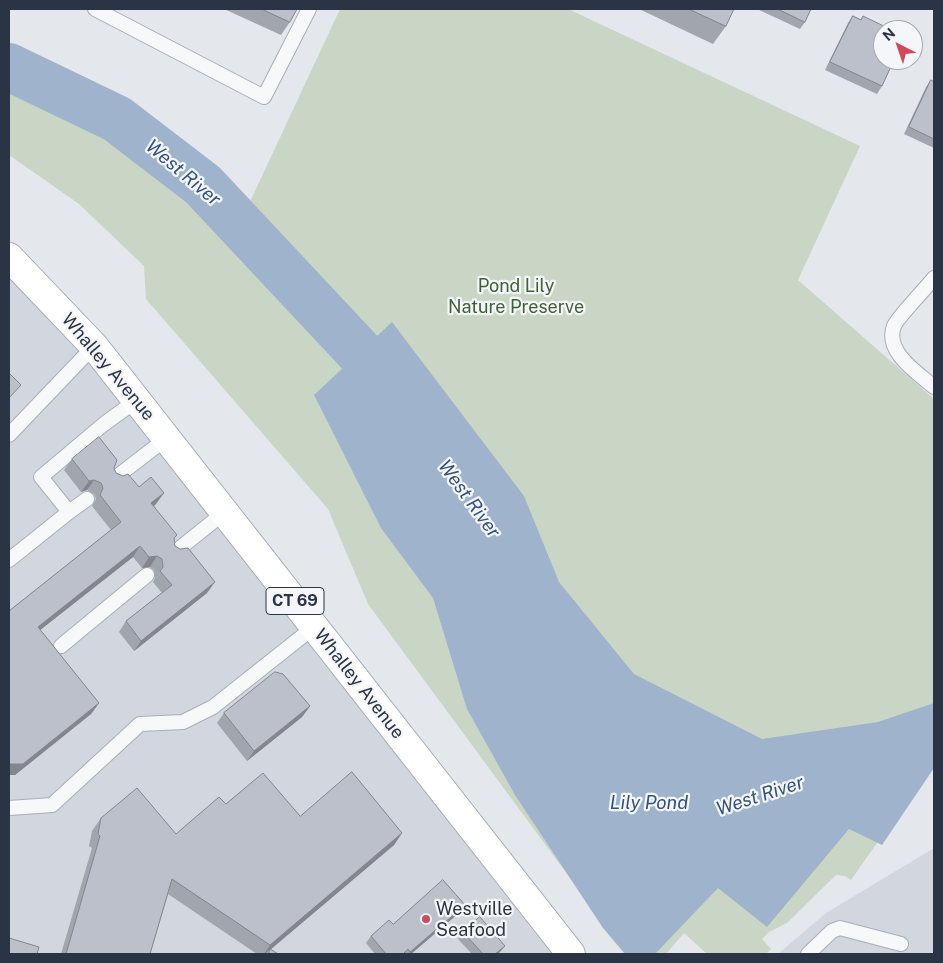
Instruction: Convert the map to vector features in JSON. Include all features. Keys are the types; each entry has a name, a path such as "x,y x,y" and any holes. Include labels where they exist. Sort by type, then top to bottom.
{"main road":[{"name":"Whalley Avenue","path":"13,269 94,346 571,954"}],"lane":[{"path":"95,9 264,97 309,9"},
{"path":"934,278 894,326 894,346 906,363 934,387"},
{"path":"9,435 94,346"},
{"path":"69,512 41,477 104,424 137,400"},
{"path":"115,478 167,438"},
{"path":"9,560 87,500"},
{"path":"174,552 225,512"},
{"path":"61,646 147,575"},
{"path":"9,808 52,805 140,724 183,722 213,708 314,626"},
{"path":"808,954 832,931 840,928 902,944"}],"shaded area":[{"path":"9,278 96,365 536,934 558,954 9,954"},
{"path":"934,848 934,954 778,954 826,913"}],"green space":[{"name":"Pond Lily Nature Preserve","path":"340,9 568,9 860,146 798,280 934,399 934,762 851,880 845,876 836,875 787,923 769,932 762,939 771,949 766,954 707,954 684,933 666,954 626,954 368,604 328,509 146,299 144,266 79,204 9,155 9,71 123,123 168,148 192,174 218,209 241,221"}],"water":[{"name":"Lily Pond","path":"392,322 524,496 559,582 634,674 762,739 878,722 934,703 934,768 882,845 849,829 767,927 718,888 655,954 625,954 603,928 515,795 467,709 433,598 381,528 314,395"}],"building":[{"path":"262,9 297,9 290,22"},
{"path":"689,9 734,9 726,26"},
{"path":"778,9 811,9 805,22"},
{"path":"853,16 861,20 863,16 873,21 873,70 889,70 882,86 830,62"},
{"path":"931,80 934,82 934,139 909,127"},
{"path":"9,373 21,385 9,398"},
{"path":"99,437 117,460 114,468 116,473 123,476 128,474 139,487 151,477 164,493 151,503 177,535 174,538 175,546 180,549 188,548 215,582 141,641 126,621 172,585 160,571 163,567 162,559 157,556 149,557 140,546 38,627 99,703 23,764 9,764 9,611 121,522 100,495 103,488 101,483 94,480 89,481 72,459"},
{"path":"275,672 283,674 310,706 254,751 224,713"},
{"path":"352,772 402,833 270,945 172,879 150,954 66,954 100,836 98,834 101,818 137,788 176,834 219,797 226,804 263,773 300,816"},
{"name":"Westville Seafood","path":"443,880 465,905 410,952 408,949 403,954 386,954 371,936 389,920 393,924"},
{"path":"480,917 505,946 495,954 483,954 463,932"},
{"path":"9,938 39,947 37,954 9,954"},
{"path":"270,949 278,954 269,954"}],"waterway":[{"name":"West River","path":"9,67 117,119 203,185 366,359 398,403"}],"place":[{"name":"Westville Seafood","path":"426,919"}]}
